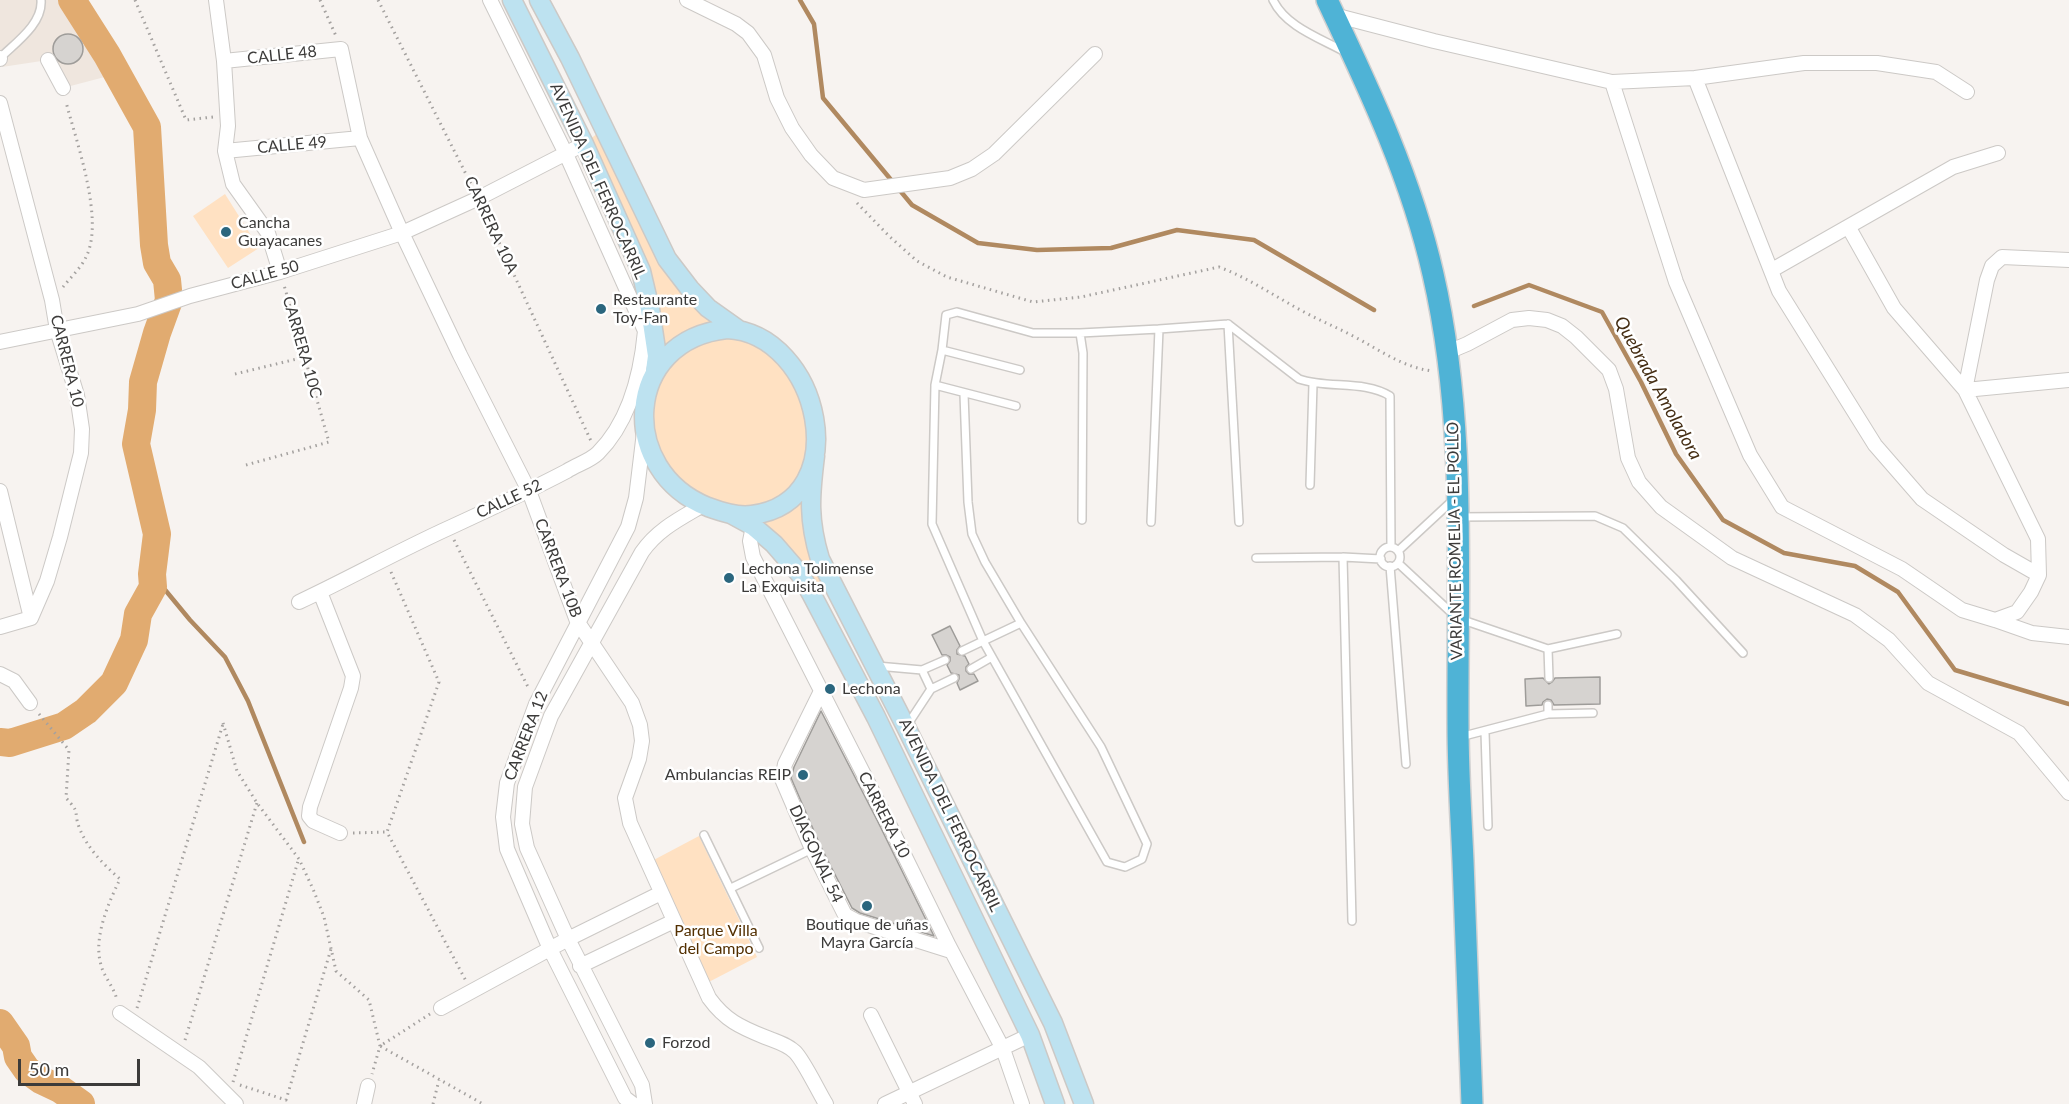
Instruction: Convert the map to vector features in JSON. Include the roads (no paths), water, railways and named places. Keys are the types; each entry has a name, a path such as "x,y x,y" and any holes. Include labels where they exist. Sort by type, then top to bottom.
{"highway":[{"name":"VARIANTE ROMELIA - EL POLLO","path":"1330,7 1398,157 1434,277 1448,352 1458,507 1458,738 1472,1104"}],"main road":[{"name":"AVENIDA DEL FERROCARRIL","path":"512,0 584,144 641,271 650,309 657,356 655,371"},
{"name":"AVENIDA DEL FERROCARRIL","path":"538,0 570,58 667,259 708,308 739,330"},
{"path":"739,330 758,338 774,349 801,379 814,416 816,436 815,456 805,482 786,501 764,512 742,516 703,505 682,492 665,474 652,453 644,430 646,400 655,371 671,352 691,338 714,331 739,330"},
{"name":"AVENIDA DEL FERROCARRIL","path":"815,456 810,499 814,539 820,559 831,585 906,727 1053,1023 1084,1104"},
{"name":"AVENIDA DEL FERROCARRIL","path":"731,514 753,526 788,559 812,595 876,717 1030,1035 1055,1104"}],"street":[{"path":"216,0 228,116 225,151 233,184 268,233 280,272"},
{"path":"490,0 566,154"},
{"path":"687,0 736,24 748,33 764,55 777,98 792,128 810,155 833,178 864,190 950,178 972,169 994,154 1095,54"},
{"path":"1330,7 1445,44 1612,82 1695,78 1804,63 1877,63 1936,72 1967,92"},
{"name":"CALLE 48","path":"224,61 341,49"},
{"name":"CARRERA 10B","path":"341,49 360,138 402,233 529,491 578,621 632,703 640,725 642,741 639,759 625,798 626,810 709,998 721,1015 752,1032 782,1043 795,1052 826,1104"},
{"path":"48,60 63,88"},
{"path":"1695,78 1779,291 1875,445 1922,499 2004,555 2039,575"},
{"path":"1612,82 1676,282 1750,455 1782,507 1902,569 1962,610 2032,633 2069,637"},
{"name":"CARRERA 10","path":"0,103 52,300 57,330 77,395 82,429 81,453 60,537 47,580 31,618"},
{"name":"CALLE 49","path":"225,151 360,138"},
{"name":"CALLE 50","path":"0,342 138,314 190,296 280,272 402,233 479,198 584,144"},
{"path":"1772,270 1953,167 1998,153"},
{"name":"CALLE 52","path":"299,602 448,528 529,491 597,454 614,433 633,392 642,358 645,331 566,154"},
{"path":"1849,228 1894,308 1965,390 2038,539 2039,575 2031,592 2017,612 1995,620"},
{"path":"1965,390 1987,280 1992,266 2002,257 2069,260"},
{"path":"1448,352 1512,320 1529,318 1547,320 1562,326 1609,370 1616,389 1628,458 1639,482 1661,507 1732,558 1855,615 1889,640 1929,683 2019,733 2069,793"},
{"path":"1965,390 2069,380"},
{"name":"CARRERA 12","path":"633,1104 625,1098 550,949 507,849 503,817 507,783 536,704 628,526 636,498 644,430"},
{"path":"0,491 31,618 0,627"},
{"name":"CARRERA 12","path":"645,1104 642,1085 580,966 527,848 522,824 525,787 551,716 650,541 663,529 703,505"},
{"name":"CARRERA 10","path":"753,526 750,541 753,557 951,951 1003,1049 1022,1104"},
{"path":"320,592 353,676 309,816 313,821 340,833"},
{"path":"0,674 14,681 30,703"},
{"name":"DIAGONAL 54","path":"821,691 785,764 782,779 812,849 845,915 856,921 951,951"},
{"path":"507,783 525,787"},
{"path":"441,1008 568,939 661,893"},
{"path":"580,966 674,921"},
{"path":"120,1013 199,1067 233,1094"},
{"path":"871,1015 912,1099"},
{"path":"885,1104 912,1099 1030,1035"},
{"path":"364,1104 368,1086"}],"lane":[{"path":"0,58 38,20 42,6 41,0"},
{"path":"1273,0 1277,9 1288,20 1354,56"},
{"path":"964,394 968,502 972,534 985,562 1021,623 1101,747 1147,844 1142,859 1125,867 1107,862 983,641 933,524 935,385 946,315 957,312 1033,333 1080,333 1228,324 1299,379 1313,384 1380,390 1390,396 1390,547"},
{"path":"1228,324 1239,522"},
{"path":"1151,522 1159,329"},
{"path":"1080,333 1083,353 1083,520"},
{"path":"942,350 1020,370"},
{"path":"1310,485 1313,384"},
{"path":"935,385 1016,406"},
{"path":"1398,551 1458,507 1595,516 1623,528 1676,580 1743,653"},
{"path":"1390,547 1398,551 1400,559 1398,563 1390,567 1381,559 1383,550 1390,547"},
{"path":"1342,557 1352,921"},
{"path":"1256,558 1381,559"},
{"path":"1398,563 1457,618 1548,649 1617,634"},
{"path":"1390,567 1406,764"},
{"path":"962,651 1021,623"},
{"path":"1548,649 1549,678"},
{"path":"971,669 992,657"},
{"path":"875,666 922,670 945,660"},
{"path":"922,670 931,689"},
{"path":"906,727 931,689 954,678"},
{"path":"1548,705 1548,714"},
{"path":"1458,738 1548,714 1593,713"},
{"path":"1485,732 1488,826"},
{"path":"704,835 759,948"},
{"path":"731,888 812,849"}],"waterway":[{"path":"0,742 10,743 64,726 86,711 114,683 134,640 138,614 153,587 152,574 157,534 136,444 142,410 143,382 169,300 167,280 157,263 154,245 147,127 107,55 72,0"},
{"path":"800,0 814,24 823,98 912,205 978,243 1037,250 1111,248 1177,230 1254,240 1374,310"},
{"name":"Quebrada Amoladora","path":"1474,306 1529,285 1602,312 1641,382 1676,454 1723,520 1784,553 1855,566 1898,592 1955,670 2069,704"},
{"path":"152,574 190,620 225,657 248,701 304,842"},
{"path":"0,1023 16,1046 18,1057 27,1070 81,1104"}],"place":[{"name":"Cancha Guayacanes","path":"226,232"},
{"name":"Restaurante Toy-Fan","path":"601,309"},
{"name":"Lechona Tolimense La Exquisita","path":"729,578"},
{"name":"Lechona","path":"830,689"},
{"name":"Ambulancias REIP","path":"803,775"},
{"name":"Boutique de uñas Mayra García","path":"867,906"},
{"name":"Forzod","path":"650,1043"}],"park label":[{"name":"Parque Villa del Campo","path":"716,940"}]}
